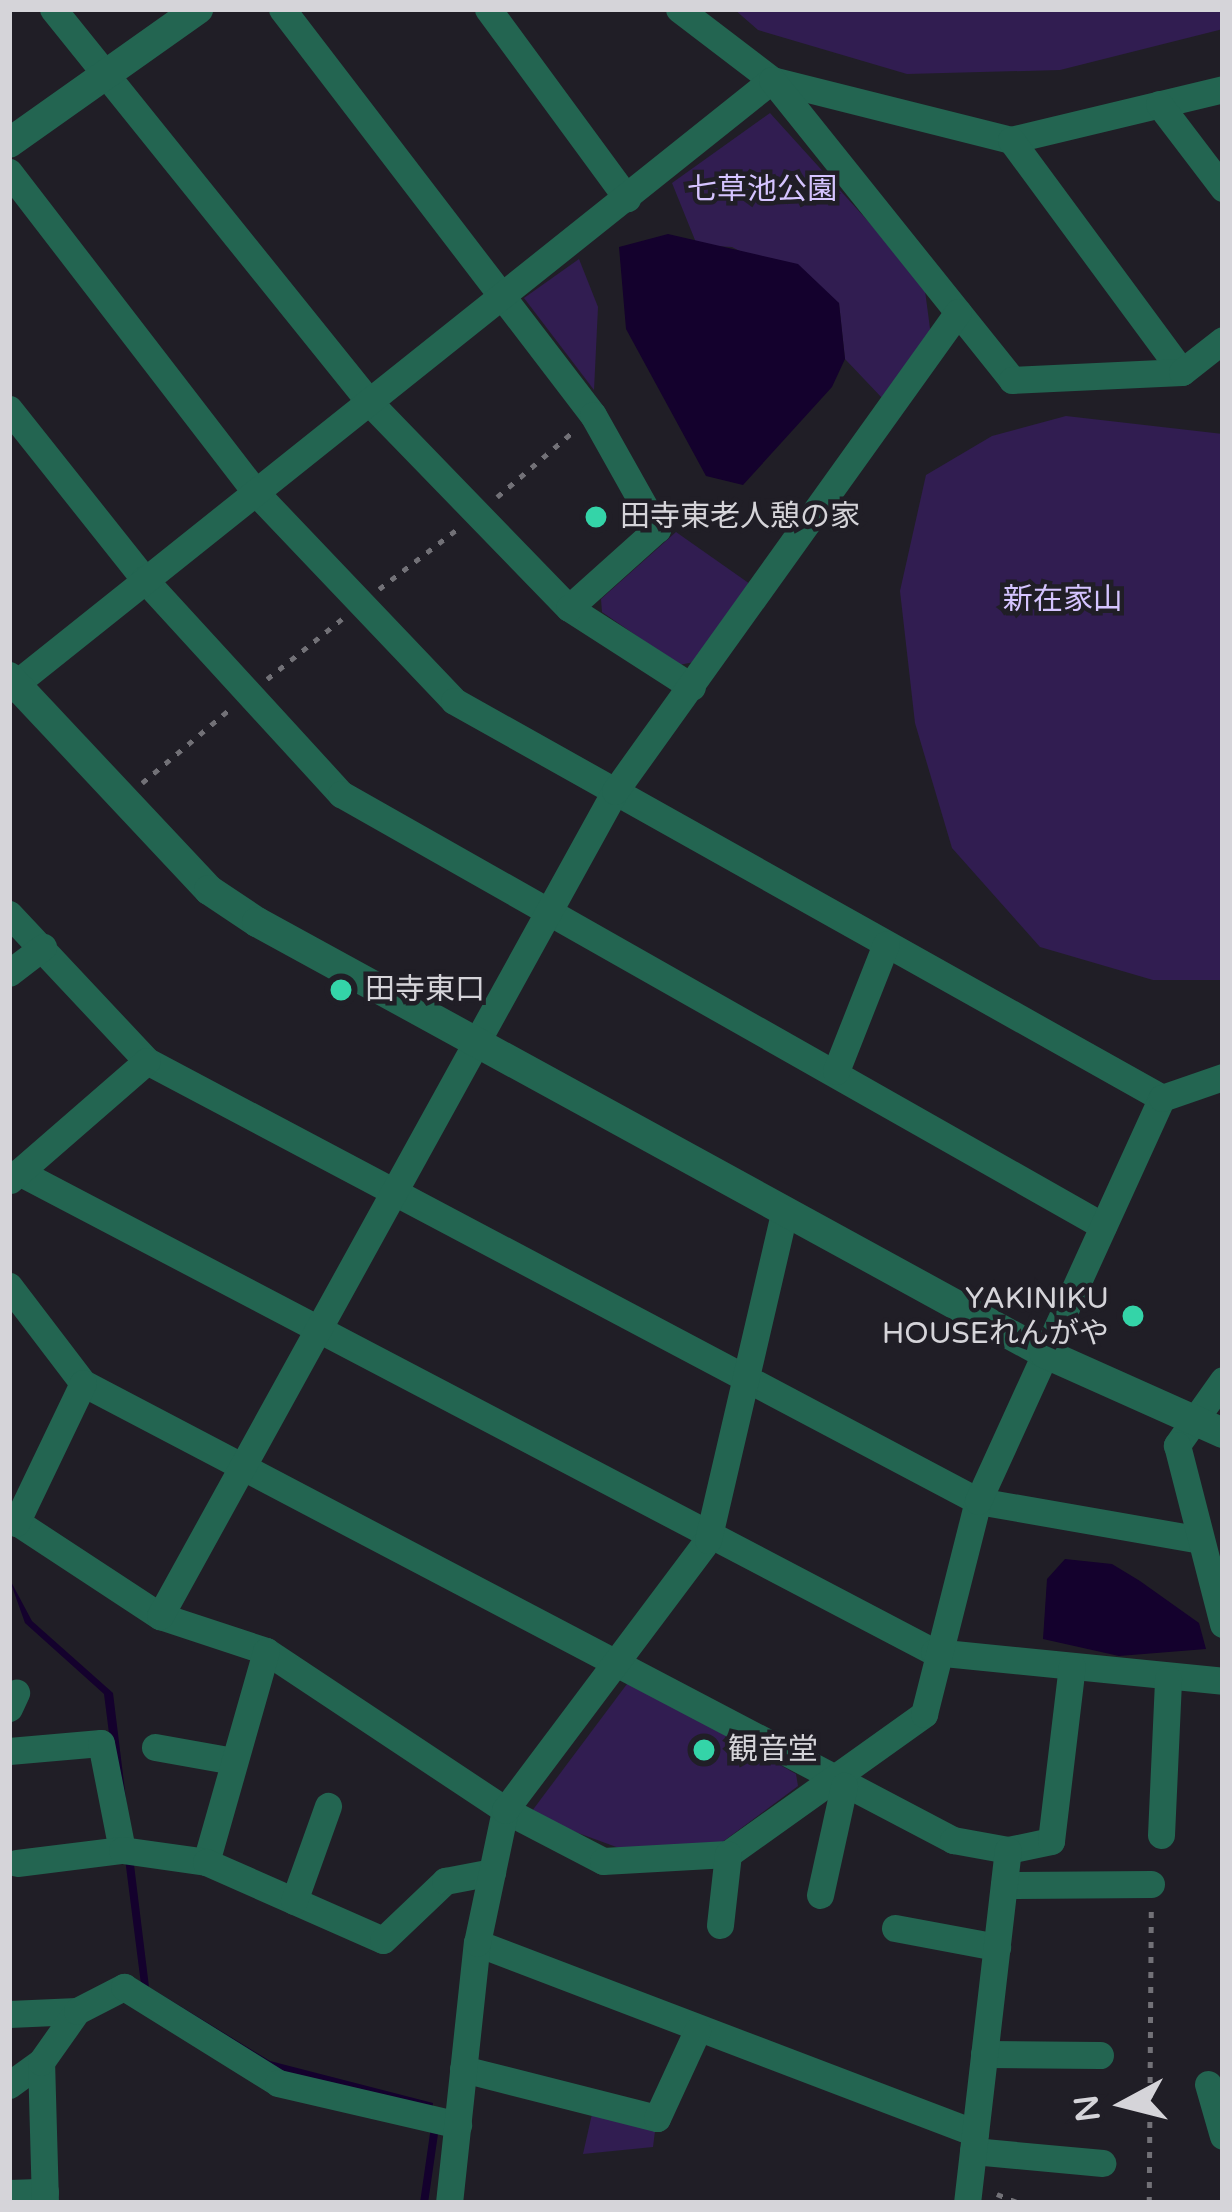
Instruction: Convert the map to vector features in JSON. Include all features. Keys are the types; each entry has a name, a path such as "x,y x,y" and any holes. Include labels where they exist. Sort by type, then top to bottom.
{"street":[{"path":"53,9 371,404 569,608 692,687"},
{"path":"9,143 105,70 198,9"},
{"path":"281,9 496,299 593,415 657,530 569,608"},
{"path":"488,9 627,198"},
{"path":"679,9 772,80 1012,380 1181,372 1223,340"},
{"path":"772,80 258,495 11,683 209,890 784,1213 1044,1353 1212,1427"},
{"path":"772,80 1011,140 1223,89"},
{"path":"1159,104 1223,188"},
{"path":"1011,140 1181,372"},
{"path":"9,172 258,495 454,701 1162,1098"},
{"path":"160,1616 615,791 958,312"},
{"path":"9,409 144,579 341,794 554,905 1103,1226"},
{"path":"9,914 147,1061 978,1501 1202,1540"},
{"path":"836,1071 886,944"},
{"path":"9,973 44,947"},
{"path":"147,1061 14,1176 316,1330 708,1540 934,1652 1223,1681"},
{"path":"82,1383 12,1520 160,1616 266,1652 505,1810 603,1861 728,1854 835,1782 924,1714 934,1652 978,1501 1162,1098 1223,1078"},
{"path":"449,2203 477,1942 505,1810 622,1666 708,1540 784,1213"},
{"path":"10,1291 82,1383 953,1840 1008,1850 1051,1841 1072,1666"},
{"path":"1223,1380 1212,1427 1177,1445 1223,1624"},
{"path":"206,1862 228,1760 266,1652"},
{"path":"1161,1835 1168,1679"},
{"path":"9,1750 101,1743 132,1852"},
{"path":"155,1747 228,1760"},
{"path":"820,1895 835,1782"},
{"path":"295,1901 328,1806"},
{"path":"968,2203 1008,1850"},
{"path":"17,1863 132,1852 206,1862 383,1940 446,1880 491,1872"},
{"path":"720,1925 728,1854"},
{"path":"1004,1885 1151,1884"},
{"path":"896,1928 997,1947"},
{"path":"477,1942 974,2142 1102,2163"},
{"path":"9,2014 77,2011 124,1987 278,2084 458,2125"},
{"path":"9,2086 41,2062 77,2011"},
{"path":"463,2069 657,2118 697,2031"},
{"path":"984,2054 1100,2055"},
{"path":"9,2193 45,2197 41,2062"},
{"path":"1208,2084 1223,2136"}],"path":[{"path":"1149,2203 1151,1884"}],"green space":[{"path":"734,9 1223,9 1223,29 1060,70 907,74 758,30"},
{"name":"七草池公園","path":"770,113 924,283 931,336 883,399 845,359 839,303 732,247 697,245 672,183"},
{"path":"579,259 598,307 594,390 524,298"},
{"name":"新在家山","path":"1066,416 1223,434 1223,980 1153,980 1040,947 952,848 915,723 900,591 926,475 992,436"},
{"path":"676,532 750,584 694,662 679,665 602,612 601,599"},
{"path":"630,1680 796,1774 798,1786 717,1846 630,1852 529,1815"},
{"path":"592,2114 655,2131 653,2147 583,2154"}],"shaded area":[{"path":"668,234 798,264 839,303 845,359 832,387 743,485 706,476 626,329 619,247"},
{"path":"1065,1559 1112,1564 1140,1581 1199,1623 1206,1649 1119,1656 1043,1639 1047,1579"},
{"path":"9,1578 32,1621 113,1693 149,1987 270,2061 433,2103 432,2112 262,2069 142,1992 104,1694 25,1623"}],"waterway":[{"path":"424,2203 434,2134"}],"place":[{"name":"田寺東老人憩の家","path":"596,517"},
{"name":"田寺東口","path":"341,990"},
{"name":"YAKINIKU HOUSEれんがや","path":"1133,1316"},
{"name":"観音堂","path":"704,1750"}]}
